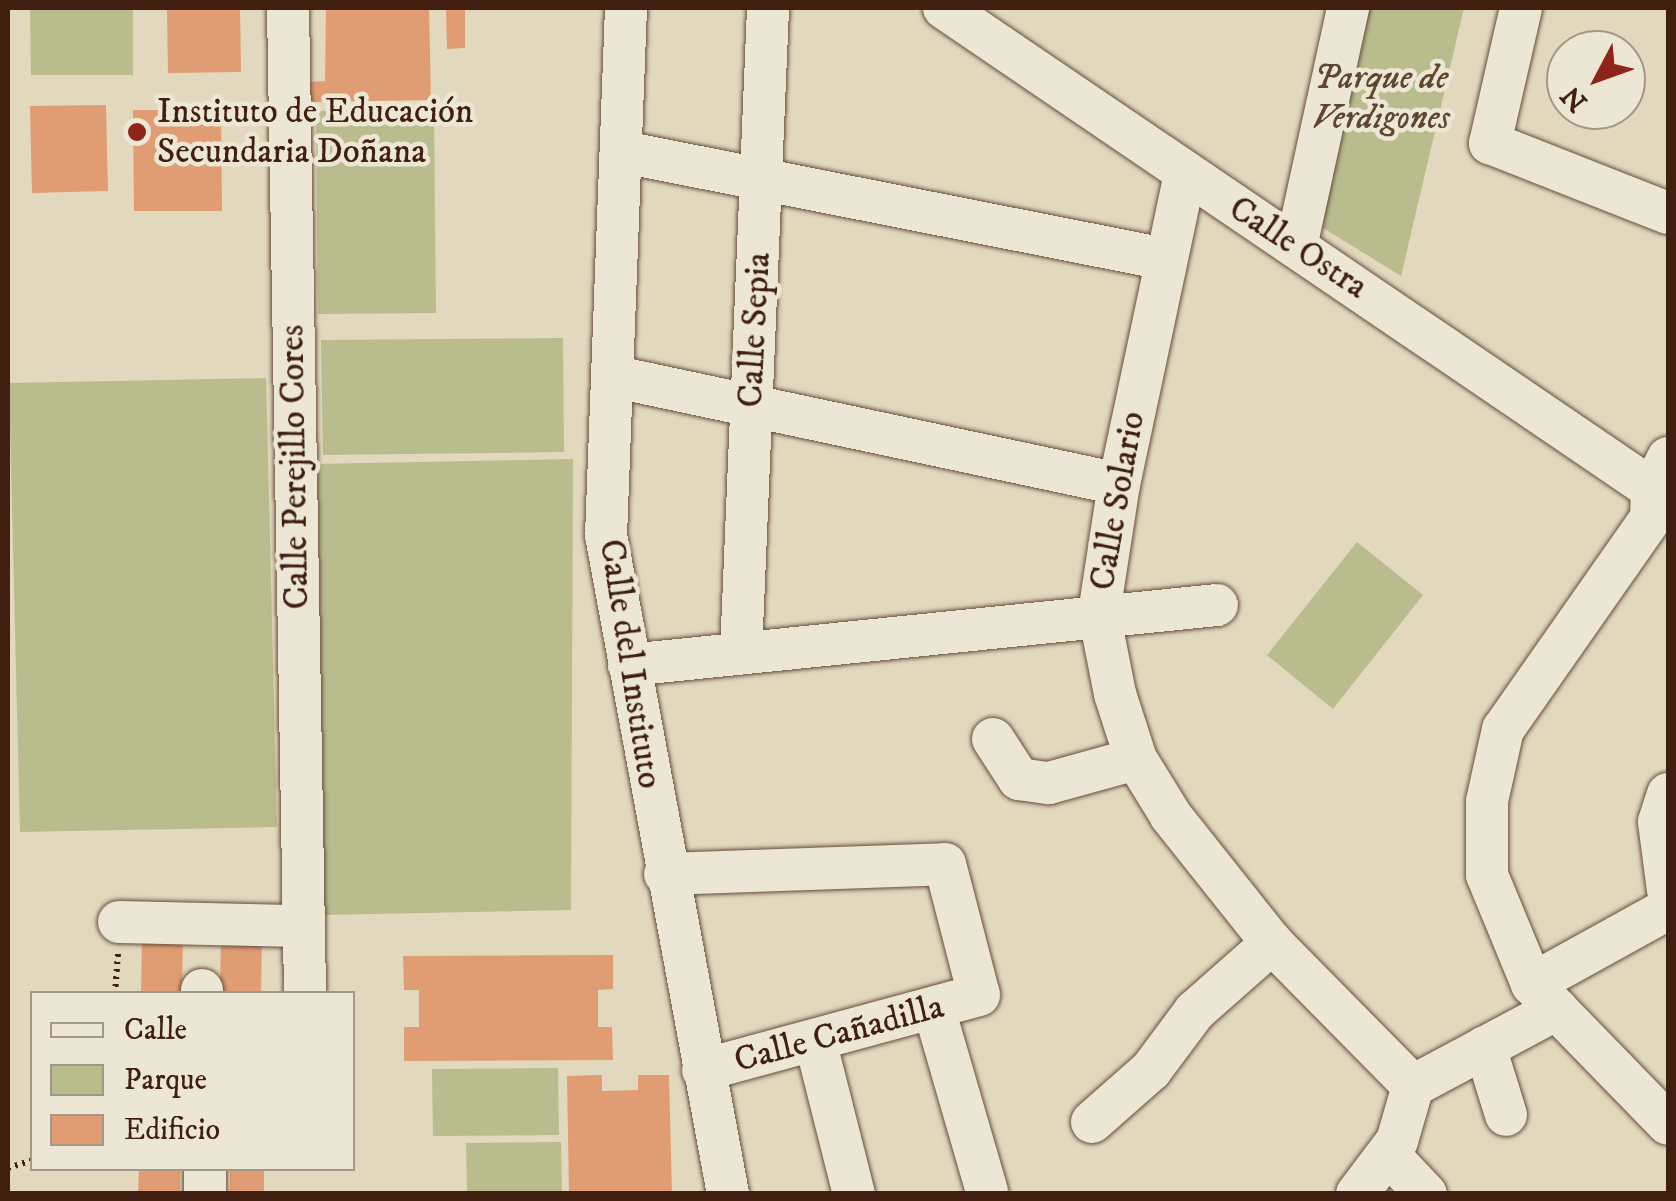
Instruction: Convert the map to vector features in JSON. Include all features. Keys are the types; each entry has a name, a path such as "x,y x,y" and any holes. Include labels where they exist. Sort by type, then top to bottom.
{"street":[{"name":"Calle Perejillo Cores","path":"288,8 305,991"},
{"name":"Calle del Instituto","path":"626,8 616,377 606,535 665,874 728,1194"},
{"name":"Calle Sepia","path":"740,653 768,8"},
{"name":"Calle Ostra","path":"944,8 1185,174 1660,473"},
{"path":"1296,246 1348,8"},
{"path":"1520,8 1490,142 1668,214"},
{"path":"623,152 1165,260"},
{"name":"Calle Solario","path":"1185,174 1119,484 1099,613 1136,759 1171,816 1272,943 1413,1086"},
{"path":"616,377 1119,484"},
{"path":"1660,473 1650,518 1641,533 1503,729 1487,801 1487,875 1545,996 1668,1124"},
{"path":"629,665 1099,613 1217,605"},
{"path":"993,738 1019,779 1049,782 1136,759"},
{"path":"1668,794 1659,822 1668,890"},
{"name":"Calle Cañadilla","path":"665,874 945,864 980,995 816,1044 703,1070"},
{"path":"1357,1194 1388,1154 1413,1086 1485,1047 1545,996 1668,909"},
{"path":"120,922 302,926"},
{"path":"1092,1122 1151,1070 1195,1011 1272,943"},
{"path":"934,1009 987,1192"},
{"path":"816,1044 854,1194"},
{"path":"1485,1047 1506,1114"},
{"path":"1388,1154 1426,1194"}],"green space":[{"path":"30,8 133,8 133,75 31,75"},
{"name":"Parque de Verdigones","path":"1340,8 1464,8 1401,276 1294,210"},
{"path":"434,110 436,313 318,314 316,111"},
{"path":"563,338 564,452 323,455 321,340"},
{"path":"266,378 277,827 20,832 9,383"},
{"path":"573,459 571,910 324,915 313,464"},
{"path":"1357,542 1423,595 1333,709 1267,655"},
{"path":"558,1068 559,1135 433,1136 432,1069"},
{"path":"561,1142 562,1193 467,1193 466,1143"}],"building":[{"path":"167,8 240,8 241,72 168,73"},
{"path":"326,8 429,8 431,100 308,102 308,82 325,81"},
{"path":"446,8 465,8 465,48 447,49"},
{"path":"106,105 108,191 32,193 30,106"},
{"path":"133,110 221,110 222,211 134,211"},
{"path":"221,931 262,931 261,991 220,991"},
{"path":"142,934 183,934 182,991 141,991"},
{"path":"613,955 613,989 598,990 598,1027 612,1027 613,1060 404,1061 404,1027 419,1027 419,990 404,990 403,956"},
{"path":"602,1075 602,1091 638,1090 638,1075 669,1075 672,1194 569,1194 567,1076"},
{"path":"139,1171 180,1171 180,1194 138,1194"},
{"path":"230,1171 264,1171 264,1194 230,1194"}],"place":[{"name":"Instituto de Educación Secundaria Doñana","path":"137,132"}]}
